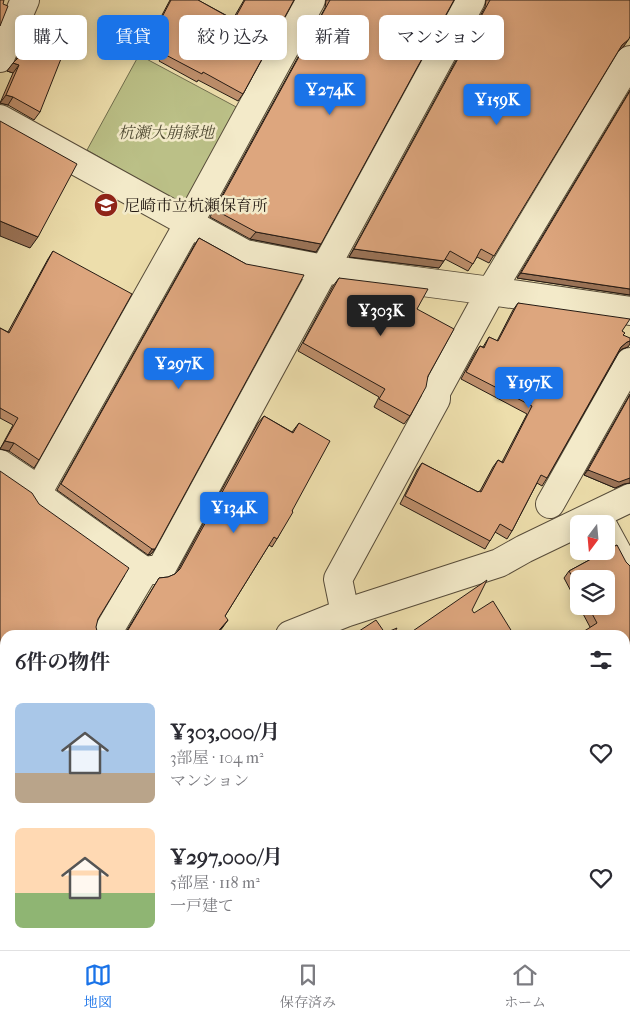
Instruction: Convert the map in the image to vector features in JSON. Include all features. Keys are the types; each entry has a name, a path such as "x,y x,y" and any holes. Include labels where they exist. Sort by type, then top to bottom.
{"street":[{"path":"0,58 25,0"},
{"path":"39,490 189,223 311,0"},
{"path":"3,474 39,490 43,499 144,571 161,569 471,0"},
{"path":"344,613 338,579 436,399 436,392 491,291 630,60"},
{"path":"0,119 245,254 324,269 630,312"},
{"path":"550,504 630,362"},
{"path":"302,630 344,613 498,563 630,498"},
{"path":"109,630 144,571"}],"lane":[{"path":"602,512 630,565"}],"green space":[{"name":"杭瀬大崩緑地","path":"136,60 148,60 240,109 191,202 181,204 87,150"}],"building":[{"path":"0,0 4,0 3,4 8,6 0,26"},
{"path":"171,0 198,0 225,15 179,15 179,60 261,60 243,94 203,72 202,74 169,57 169,15 163,15"},
{"path":"245,0 294,0 286,15 237,15"},
{"path":"330,0 454,0 446,15 379,15 379,60 421,60 321,244 256,232 215,210 297,60 369,60 369,15 322,15"},
{"path":"490,0 630,0 630,36 622,45 494,256 481,249 473,264 450,251 444,261 354,249 457,60 504,60 504,15 482,15"},
{"path":"16,60 61,60 40,112 6,95 19,65 13,63"},
{"path":"630,91 630,289 521,273"},
{"path":"0,121 77,164 38,237 0,221"},
{"path":"199,238 246,264 304,275 155,549 152,549 61,484"},
{"path":"53,251 132,294 39,460 14,443 5,441 18,418 0,408 0,328 9,333"},
{"path":"339,278 428,289 417,309 454,329 428,376 426,387 410,416 379,399 385,389 303,343"},
{"path":"518,303 630,319 622,331 625,333 623,335 630,338 630,341 621,347 547,478 541,475 512,531 500,524 490,541 405,496 422,463 481,492 498,460 503,463 532,406 466,372 480,346 484,348 489,337 498,341"},
{"path":"630,395 630,478 619,482 588,470"},
{"path":"264,416 293,433 299,423 330,441 293,512 277,539 274,537 225,616 228,620 219,630 128,630 159,578 175,574 180,569"},
{"path":"0,471 32,493 39,504 129,568 98,619 97,630 0,630"},
{"path":"617,545 630,566 630,630 586,630 597,623 593,615 615,615 615,570 571,570 589,560 615,560 615,546"},
{"path":"487,580 472,610 474,613 493,601 511,630 414,630"},
{"path":"376,620 383,630 361,630"}],"place":[{"name":"尼崎市立杭瀬保育所","path":"106,205"}]}
